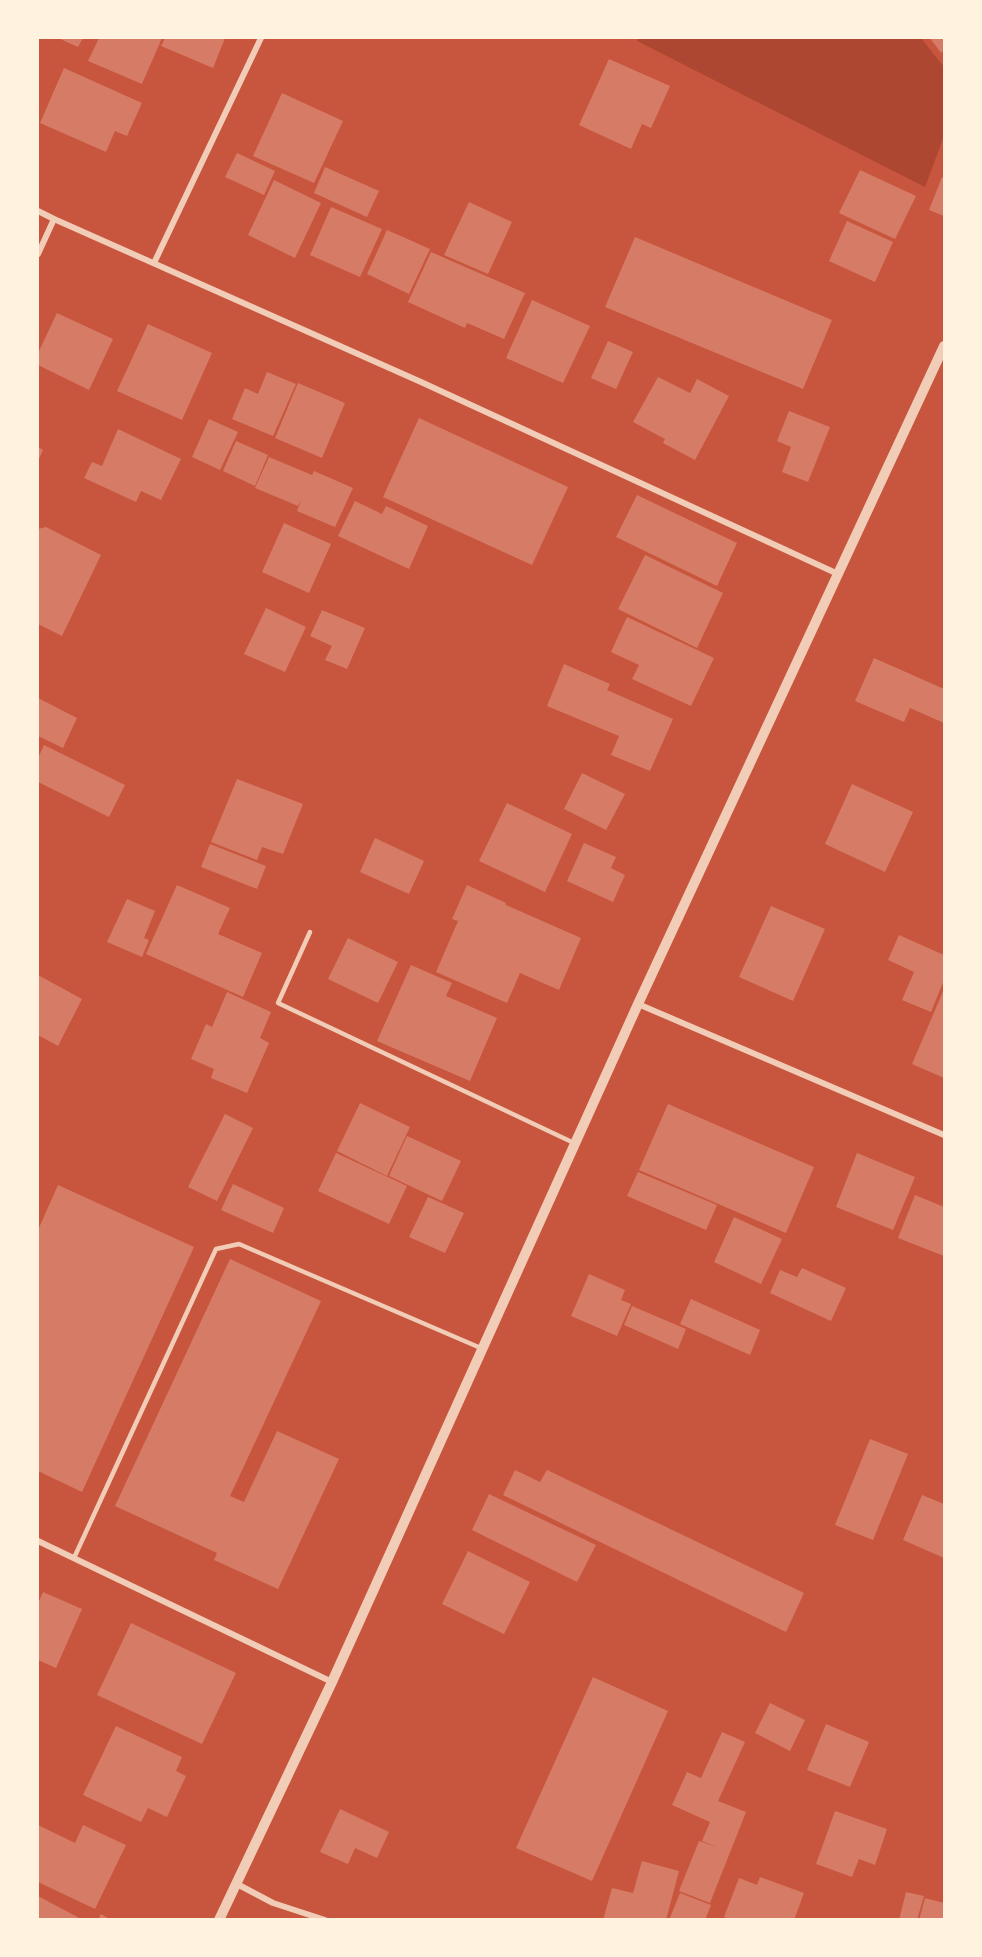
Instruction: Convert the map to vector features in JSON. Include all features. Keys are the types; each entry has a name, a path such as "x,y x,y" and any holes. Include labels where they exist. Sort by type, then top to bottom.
{"street":[{"path":"154,263 261,38"},
{"path":"38,211 431,387 838,574"},
{"path":"38,254 54,219"},
{"path":"219,1920 332,1682 638,1004 945,346"},
{"path":"638,1004 945,1135"},
{"path":"38,1541 332,1682"},
{"path":"237,1884 273,1903 325,1920"}],"lane":[{"path":"310,932 278,1004 575,1143"},
{"path":"74,1558 216,1248 239,1244 483,1349"}],"shaded area":[{"path":"639,38 921,38 944,67 944,136 925,187 637,41"}],"building":[{"path":"58,38 83,38 78,47"},
{"path":"99,38 162,38 142,84 88,61"},
{"path":"165,38 225,38 213,68 161,46"},
{"path":"930,38 944,38 944,50 941,53"},
{"path":"609,59 670,86 651,128 642,124 631,149 579,125"},
{"path":"64,68 142,103 127,136 115,131 106,152 40,123"},
{"path":"282,93 343,121 314,183 253,156"},
{"path":"237,153 275,171 264,195 225,177"},
{"path":"325,167 379,191 367,217 314,193"},
{"path":"860,170 916,196 895,239 839,213"},
{"path":"942,177 944,179 944,216 929,210"},
{"path":"274,180 321,203 295,258 248,235"},
{"path":"469,202 512,222 488,274 444,255"},
{"path":"331,207 382,229 360,277 310,255"},
{"path":"847,221 893,242 875,282 829,261"},
{"path":"387,230 430,249 409,294 367,274"},
{"path":"635,237 832,320 803,389 605,307"},
{"path":"431,252 525,293 504,339 467,323 465,328 408,302"},
{"path":"532,300 590,326 563,383 506,358"},
{"path":"57,313 113,339 89,390 38,365 38,353"},
{"path":"148,324 212,353 182,420 117,391"},
{"path":"608,341 633,352 616,389 591,378"},
{"path":"267,372 296,384 273,436 232,419 245,388 258,394"},
{"path":"658,377 690,393 697,379 729,396 695,460 663,443 665,439 633,422"},
{"path":"298,383 345,403 322,458 275,438"},
{"path":"789,411 830,427 808,482 782,472 791,447 777,441"},
{"path":"419,418 568,487 532,565 383,497"},
{"path":"209,419 238,432 220,470 192,457"},
{"path":"118,429 181,459 161,500 141,491 136,502 84,478 92,462 102,466"},
{"path":"236,441 268,455 255,486 223,471"},
{"path":"38,447 43,450 38,461"},
{"path":"269,457 312,475 314,471 353,488 335,527 297,511 302,499 298,506 255,488"},
{"path":"637,495 737,543 717,586 616,537"},
{"path":"355,501 382,514 386,506 428,526 409,569 338,536"},
{"path":"284,523 331,544 309,593 262,572"},
{"path":"46,527 101,555 62,636 38,624 38,529"},
{"path":"645,555 723,593 697,648 618,609"},
{"path":"266,608 306,627 285,672 244,654"},
{"path":"322,610 365,628 347,669 325,660 332,646 310,636"},
{"path":"627,617 714,658 691,706 632,679 639,665 611,652"},
{"path":"874,658 944,689 944,723 910,708 904,722 855,701"},
{"path":"564,664 610,684 607,690 673,719 650,771 611,755 619,736 547,706"},
{"path":"38,698 77,718 63,748 38,736"},
{"path":"44,745 125,785 109,817 38,782 38,758"},
{"path":"582,773 625,794 606,830 564,809"},
{"path":"237,779 303,804 283,854 262,847 257,860 211,842"},
{"path":"852,784 913,812 885,872 825,844"},
{"path":"507,803 572,834 545,892 479,861"},
{"path":"375,838 424,861 409,894 360,872"},
{"path":"584,843 616,857 611,868 625,875 613,902 567,881"},
{"path":"210,844 266,866 257,889 201,867"},
{"path":"177,885 230,908 218,934 262,953 243,997 146,954"},
{"path":"467,885 581,938 559,990 520,973 507,1003 436,972 458,921 452,919"},
{"path":"127,899 155,911 144,938 149,940 142,957 107,942"},
{"path":"771,906 825,929 793,1001 739,977"},
{"path":"899,935 944,955 944,980 931,1012 902,1000 914,972 888,960"},
{"path":"348,938 398,962 378,1003 328,979"},
{"path":"411,965 452,983 446,996 497,1018 470,1081 377,1041"},
{"path":"38,975 82,999 58,1046 38,1035"},
{"path":"944,989 944,1078 912,1064"},
{"path":"227,992 271,1012 260,1038 269,1043 247,1093 211,1078 214,1069 191,1059 206,1024 212,1027"},
{"path":"360,1103 410,1127 387,1176 337,1151"},
{"path":"668,1104 814,1167 786,1233 639,1170"},
{"path":"225,1114 253,1128 217,1201 188,1187"},
{"path":"407,1136 461,1161 442,1201 389,1176"},
{"path":"336,1153 407,1186 389,1224 318,1191"},
{"path":"857,1153 915,1177 893,1230 836,1207"},
{"path":"638,1172 717,1205 706,1230 627,1196"},
{"path":"233,1184 284,1208 273,1233 221,1210"},
{"path":"58,1185 194,1247 82,1492 38,1471 38,1230"},
{"path":"915,1195 944,1207 944,1256 898,1238"},
{"path":"428,1197 464,1213 445,1253 409,1237"},
{"path":"734,1217 782,1239 761,1284 714,1262"},
{"path":"230,1259 321,1301 230,1496 244,1502 277,1431 339,1459 278,1589 214,1560 217,1553 115,1506"},
{"path":"802,1268 846,1288 831,1321 770,1293 780,1270 797,1277"},
{"path":"589,1274 625,1290 621,1300 631,1304 617,1336 571,1316"},
{"path":"691,1299 760,1330 750,1355 680,1324"},
{"path":"632,1306 686,1329 678,1349 624,1325"},
{"path":"870,1439 908,1454 873,1540 835,1525"},
{"path":"515,1470 540,1482 547,1470 804,1593 786,1632 503,1495"},
{"path":"489,1494 596,1545 577,1582 472,1530"},
{"path":"922,1495 944,1504 944,1558 903,1540"},
{"path":"468,1551 530,1582 504,1634 442,1604"},
{"path":"43,1592 82,1609 56,1668 38,1660 38,1603"},
{"path":"131,1623 236,1673 202,1744 97,1695"},
{"path":"593,1677 668,1711 592,1881 516,1848"},
{"path":"770,1703 805,1720 790,1751 755,1733"},
{"path":"826,1724 869,1742 850,1787 807,1770"},
{"path":"116,1726 182,1757 176,1771 186,1776 167,1817 148,1808 141,1822 83,1795"},
{"path":"722,1732 745,1742 718,1801 746,1812 710,1903 679,1891 699,1841 717,1847 702,1841 710,1822 672,1805 687,1772 701,1778"},
{"path":"340,1809 389,1832 377,1858 355,1848 348,1864 320,1852"},
{"path":"835,1811 887,1829 875,1865 859,1859 852,1877 816,1864"},
{"path":"38,1825 75,1843 83,1825 126,1845 95,1909 38,1882"},
{"path":"642,1861 679,1871 666,1920 603,1920 612,1888 633,1893"},
{"path":"760,1877 804,1893 794,1920 732,1920 724,1917 739,1878 757,1885"},
{"path":"906,1892 924,1896 917,1920 899,1920"},
{"path":"680,1893 711,1905 705,1920 669,1920"},
{"path":"38,1896 83,1920 38,1920"},
{"path":"925,1898 944,1903 944,1920 919,1920"},
{"path":"101,1914 111,1920 98,1920"}]}
